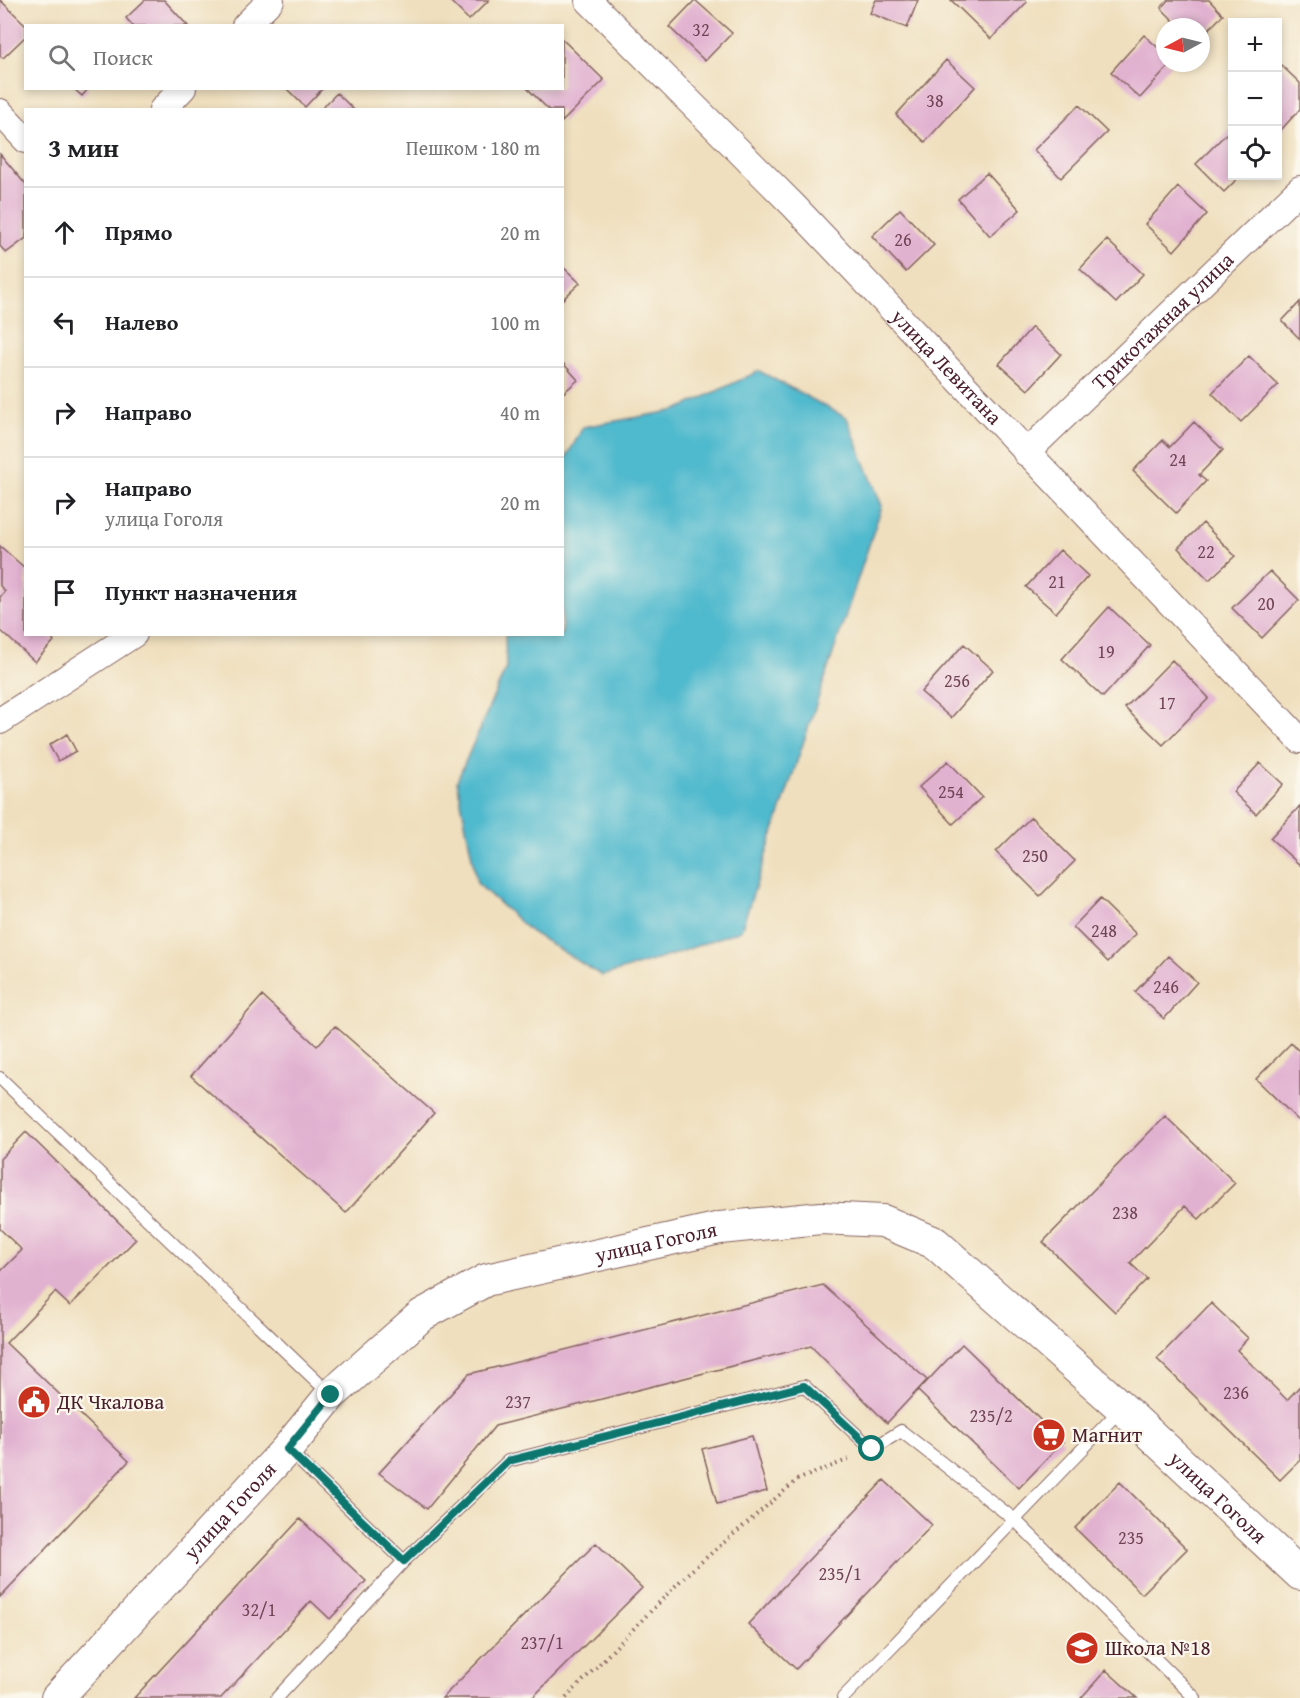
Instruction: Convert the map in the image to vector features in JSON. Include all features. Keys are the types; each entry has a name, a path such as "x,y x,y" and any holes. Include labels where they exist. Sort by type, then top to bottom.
{"street":[{"path":"247,24 271,0"},
{"name":"улица Левитана","path":"588,0 794,206 1300,740"},
{"path":"164,108 181,90"},
{"path":"0,112 24,138"},
{"name":"Трикотажная улица","path":"1026,453 1300,189"},
{"path":"0,721 131,636"},
{"name":"улица Гоголя","path":"57,1698 287,1449 331,1395 422,1315 486,1280 720,1228 821,1218 883,1221 935,1243 1122,1408 1300,1574"}],"lane":[{"path":"0,1078 331,1395"},
{"path":"277,1698 404,1561 508,1461 804,1386 872,1449 901,1431 1015,1520 1195,1698"},
{"path":"843,1698 1122,1408"},
{"path":"287,1449 404,1561"}],"path":[{"path":"566,1698 686,1575 797,1480 872,1449"}],"water":[{"path":"759,371 847,418 882,506 741,930 672,955 602,976 531,932 477,883 457,781 506,668 505,636 564,636 564,462 583,427 677,410"}],"building":[{"path":"0,0 25,24 24,38 3,58 0,56"},
{"path":"145,0 164,0 186,24 131,24 126,18"},
{"path":"449,0 489,0 469,20"},
{"path":"695,0 732,33 705,61 669,27"},
{"path":"876,0 918,0 907,28 870,13"},
{"path":"951,0 1025,0 1027,2 991,39"},
{"path":"1168,0 1209,0 1223,15 1210,28 1210,18 1171,18 1161,8"},
{"path":"1144,35 1156,46 1156,72 1164,72 1140,98 1111,72"},
{"path":"564,41 604,80 564,120 564,108 547,108 529,90 564,90"},
{"path":"946,60 975,87 925,142 896,115"},
{"path":"1282,66 1300,83 1300,109 1282,129"},
{"path":"75,90 87,90 82,96"},
{"path":"288,90 321,90 305,107"},
{"path":"337,93 352,108 322,108"},
{"path":"1079,105 1107,132 1061,178 1034,150"},
{"path":"1228,132 1228,180 1236,180 1224,192 1196,164"},
{"path":"0,154 24,183 24,240 6,253 0,246"},
{"path":"987,173 1020,210 990,236 958,199"},
{"path":"1178,187 1207,214 1174,251 1145,224"},
{"path":"900,209 934,245 906,272 872,236"},
{"path":"1107,240 1143,274 1116,303 1080,269"},
{"path":"564,268 580,283 564,298"},
{"path":"1300,302 1300,339 1282,321"},
{"path":"1032,327 1061,354 1028,390 999,364"},
{"path":"1249,356 1278,385 1241,422 1212,393"},
{"path":"564,364 578,380 564,392"},
{"path":"1194,422 1223,450 1199,475 1206,481 1176,513 1133,471 1163,440 1170,447"},
{"path":"1203,523 1235,556 1209,580 1178,548"},
{"path":"0,546 24,567 24,636 50,636 54,641 35,662 0,630 0,597 5,591 0,586"},
{"path":"1060,550 1088,576 1056,613 1026,587"},
{"path":"1270,571 1299,600 1262,638 1232,608"},
{"path":"1109,607 1150,645 1103,697 1062,659"},
{"path":"964,644 993,670 951,718 921,692"},
{"path":"1172,660 1209,698 1163,745 1125,708"},
{"path":"67,734 76,751 58,761 49,745"},
{"path":"948,761 982,797 953,824 919,787"},
{"path":"1260,763 1283,784 1256,814 1233,792"},
{"path":"1300,806 1300,865 1270,838"},
{"path":"1031,817 1075,861 1040,896 996,852"},
{"path":"1100,899 1136,934 1108,962 1073,927"},
{"path":"1168,956 1197,982 1164,1019 1135,992"},
{"path":"262,996 317,1046 335,1026 434,1113 346,1213 191,1076"},
{"path":"1291,1043 1300,1052 1300,1122 1256,1079"},
{"path":"1165,1116 1235,1183 1199,1219 1185,1206 1130,1263 1147,1279 1115,1312 1043,1242"},
{"name":"ДК Чкалова","path":"26,1132 136,1239 70,1306 55,1292 6,1343 129,1461 0,1597 0,1272 22,1250 0,1229 0,1159"},
{"path":"823,1285 927,1380 887,1423 811,1346 495,1426 427,1509 379,1473 469,1374"},
{"path":"1211,1303 1248,1338 1237,1350 1287,1400 1300,1386 1300,1460 1280,1480 1157,1359"},
{"path":"962,1344 1063,1442 1019,1488 918,1391"},
{"path":"752,1436 767,1491 717,1504 702,1449"},
{"path":"884,1480 932,1525 796,1669 748,1624"},
{"path":"1120,1482 1187,1549 1142,1594 1075,1528"},
{"path":"300,1519 366,1581 330,1619 311,1601 221,1698 134,1698"},
{"path":"596,1543 642,1588 532,1698 442,1698"},
{"path":"1106,1670 1137,1698 1081,1698"}],"place":[{"name":"ДК Чкалова","path":"34,1402"},
{"name":"Магнит","path":"1049,1435"},
{"name":"Школа №18","path":"1082,1648"}],"route":[{"path":"331,1395 287,1449 404,1561 508,1461 804,1386 872,1449"}]}
